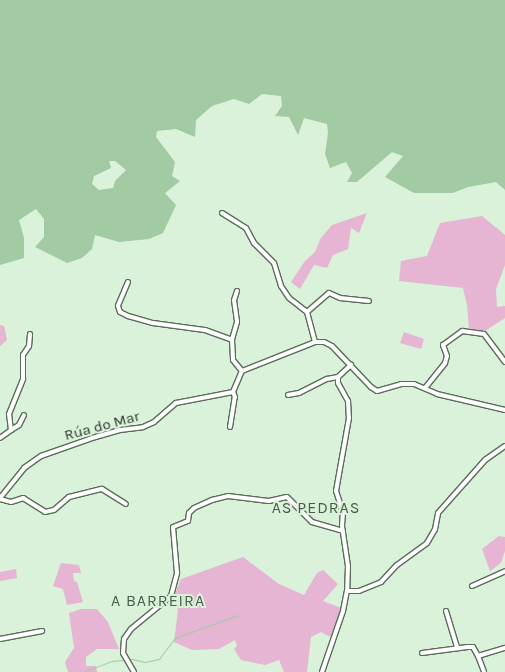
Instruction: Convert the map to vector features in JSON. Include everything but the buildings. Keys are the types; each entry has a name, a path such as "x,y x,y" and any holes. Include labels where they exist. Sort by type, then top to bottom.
{"street":[{"path":"222,213 251,234 254,243 274,263 281,286 289,298 307,312 315,342"},
{"path":"128,282 118,306 120,312 153,323 205,330 232,340"},
{"path":"237,291 234,300 237,322 232,340 233,360 242,370"},
{"path":"307,312 329,293 340,298 369,301"},
{"path":"425,388 445,363 447,356 443,345 462,331 484,334 505,362"},
{"path":"11,430 9,414 23,379 23,355 29,346 30,334"},
{"path":"230,427 235,397 233,392 242,370 315,342 328,343 371,388 377,391 401,384 425,388 437,394 505,410"},
{"path":"288,395 299,394 327,379 338,376 351,365"},
{"path":"322,672 343,611 347,591 348,566 343,532 343,512 336,491 349,418 348,401 338,383 338,376"},
{"name":"Rúa do Mar","path":"0,499 24,468 40,456 101,435 143,427 154,422 176,403 233,392"},
{"path":"0,438 19,425 24,415"},
{"path":"347,591 360,591 381,582 397,565 427,543 435,529 438,513 485,460 505,446"},
{"path":"0,499 11,502 24,498 45,512 54,510 69,497 102,489 126,504"},
{"path":"134,672 123,653 124,639 131,629 171,596 177,573 173,527 188,522 189,513 194,508 212,500 228,496 269,501 287,497 312,522 343,532"},
{"path":"472,586 505,571"},
{"path":"446,612 457,648"},
{"path":"0,639 42,631"},
{"path":"422,653 473,647 484,672"},
{"path":"478,656 505,648"}],"shaded area":[{"path":"0,0 505,0 505,190 496,182 468,187 453,193 414,193 385,177 403,156 392,152 357,182 347,182 352,173 346,162 330,168 325,154 328,133 327,124 304,118 298,135 289,117 275,116 282,106 281,96 262,94 249,104 234,99 212,106 196,120 195,137 176,129 157,131 156,137 175,162 172,176 180,181 165,193 176,205 163,233 149,239 119,242 95,235 92,249 82,258 67,263 35,247 44,237 44,219 36,209 19,220 24,238 24,258 0,265","holes":["109,161 115,161 126,170 115,181 113,188 99,190 92,184 94,176 111,168"]},
{"path":"367,213 359,233 351,228 348,249 333,255 327,268 314,265 300,289 291,282 305,261 315,252 321,238 332,225"},
{"path":"482,216 505,235 505,265 496,289 497,307 505,306 505,318 485,331 469,329 463,288 399,281 401,261 427,256 440,223"},
{"path":"0,325 4,326 7,340 0,346"},
{"path":"404,332 424,339 421,349 400,343"},
{"path":"499,536 505,537 505,551 501,563 490,571 482,549"},
{"path":"243,557 279,584 304,595 317,573 323,570 338,584 323,601 341,608 331,637 321,632 311,637 307,672 284,672 279,660 265,665 241,660 234,649 237,646 235,640 219,649 192,650 174,642 178,610 174,596 181,579"},
{"path":"61,563 79,565 81,573 73,573 74,581 77,582 83,602 67,605 63,589 53,586"},
{"path":"16,569 17,578 0,581 0,572"},
{"path":"81,609 97,609 108,622 119,649 97,649 86,657 86,666 96,666 97,672 68,672 65,662 74,648 69,613"}],"waterway":[{"path":"83,672 112,661 132,659 145,662 159,659 175,638 238,615"}],"district":[{"name":"AS PEDRAS","path":"316,508"},
{"name":"A BARREIRA","path":"158,601"}]}
